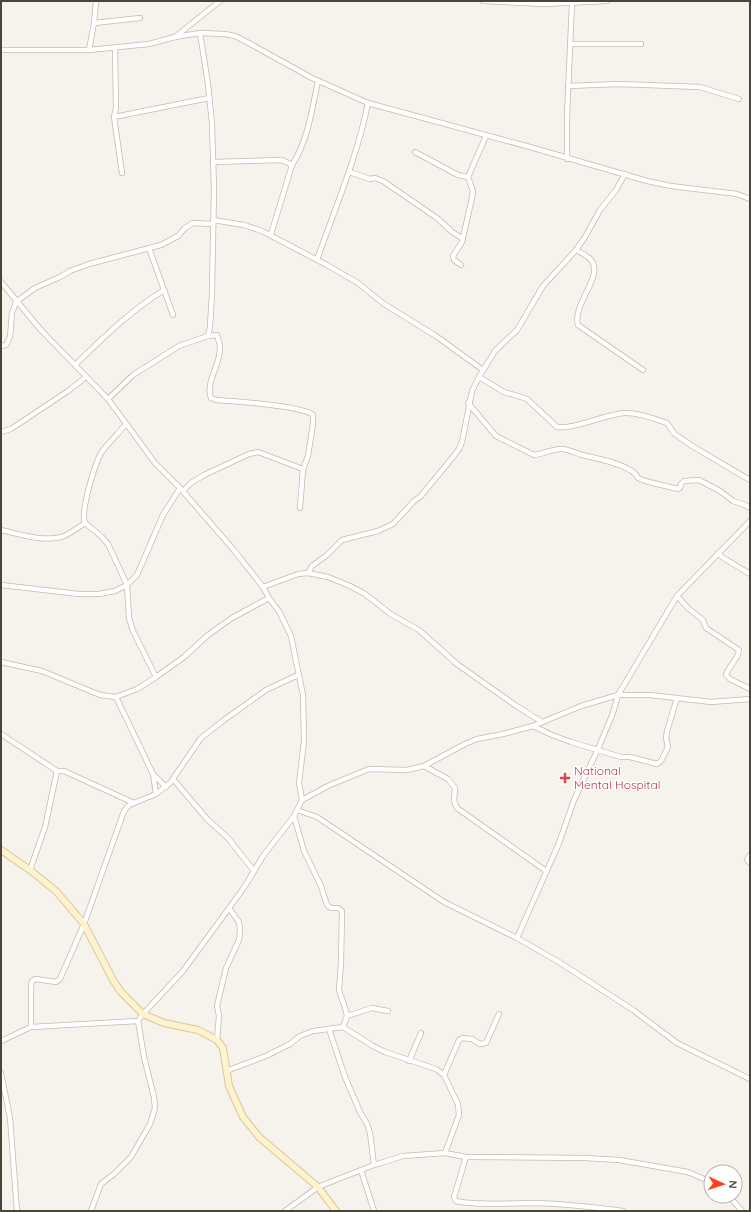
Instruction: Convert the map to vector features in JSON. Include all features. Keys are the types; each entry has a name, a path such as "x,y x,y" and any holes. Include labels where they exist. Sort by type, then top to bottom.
{"street":[{"path":"89,50 96,1"},
{"path":"210,9 211,1"},
{"path":"175,37 220,1"},
{"path":"483,1 544,4 607,1"},
{"path":"567,159 568,86 572,2"},
{"path":"94,23 140,18"},
{"path":"200,33 212,124 212,292 208,336"},
{"path":"1,50 89,50 149,44 175,37 200,33 225,34 235,36 318,81 368,104 530,147 647,181 671,186 737,194 750,199"},
{"path":"570,44 641,44"},
{"path":"115,48 116,108 114,117 122,173"},
{"path":"270,235 292,165 298,156 307,130 318,81"},
{"path":"568,86 619,84 700,87 739,99"},
{"path":"114,117 209,98"},
{"path":"317,260 344,190 364,123 368,104"},
{"path":"461,265 454,260 453,256 462,242 472,198 473,191 468,177 486,136"},
{"path":"415,152 458,175 468,177"},
{"path":"213,162 282,160 292,165"},
{"path":"349,172 370,179 375,178 383,181 437,218 463,238"},
{"path":"308,573 312,566 327,555 342,540 378,530 393,524 420,497 453,457 462,442 468,403 472,391 483,370 495,351 517,330 543,286 576,250 600,210 616,190 625,174"},
{"path":"1,346 6,345 10,337 12,313 16,302 36,288 70,271 89,264 161,244 178,236 193,223 213,222 244,225 270,235 317,260 358,283 384,304 436,336 483,370"},
{"path":"149,248 173,315"},
{"path":"576,250 591,259 594,266 592,280 577,313 576,319 578,325 643,370"},
{"path":"1,282 16,302 40,329 108,399 155,463 182,489 216,528 263,587 280,613 291,636 303,695 304,741 299,783 302,800"},
{"path":"74,365 125,317 164,290"},
{"path":"108,399 133,375 179,346 208,336 217,335 220,346 219,355 211,382 209,394 211,398 216,400 293,408 310,412 313,415 308,456 303,468 300,508"},
{"path":"1,432 10,429 68,391 86,377"},
{"path":"479,377 504,392 527,399 557,427 567,427 626,412 633,412 667,423 671,427 674,434 750,480"},
{"path":"468,403 496,436 534,455 559,449 568,449 580,455 594,457 623,467 637,474 638,478 645,481 678,489 684,481 699,480 707,483 733,501 750,508"},
{"path":"126,424 101,454 90,482 84,511 84,520 85,523 108,544 127,585 129,618 133,631 156,677"},
{"path":"1,585 79,594 115,591 127,585 137,575 163,514 182,489 191,483 204,475 249,454 258,452 303,468"},
{"path":"517,938 546,871 560,843 574,800 598,749 618,696 677,596 750,521"},
{"path":"1,530 34,537 59,538 66,536 85,523"},
{"path":"718,553 750,574"},
{"path":"263,587 298,574 308,573 336,580 365,594 392,615 419,630 462,668 542,722"},
{"path":"677,596 703,620 706,628 738,650 739,653 727,670 726,675 730,679 750,689"},
{"path":"1,662 42,671 100,695 116,698 137,689 156,677 184,657 208,635 226,622 269,598"},
{"path":"31,1026 32,981 36,979 56,982 60,979 84,924 124,811 128,805 156,794 166,787 201,738 266,690 298,675"},
{"path":"1,1040 31,1026 138,1020 183,971 294,816 302,800 330,785 369,769 406,770 424,766 465,744 478,739 533,726 581,706 618,696 650,695 711,702 750,699"},
{"path":"116,698 154,774 166,787"},
{"path":"533,726 571,742 621,757 657,764 661,761 668,747 666,731 677,698"},
{"path":"1,734 57,771 64,771 134,803"},
{"path":"424,766 448,779 455,788 454,802 457,808 546,871"},
{"path":"30,870 45,827 57,771"},
{"path":"154,774 156,794"},
{"path":"173,779 207,818 228,838 254,871"},
{"path":"297,810 317,817 444,902 517,938 559,962 633,1010 677,1043 750,1078"},
{"path":"294,816 304,851 322,886 328,906 331,908 338,908 342,911 341,963 338,990 346,1011 343,1027"},
{"path":"1,850 30,870 56,891 84,924 120,992 143,1014 164,1023 198,1030 217,1040 223,1048 229,1086 243,1117 260,1137 318,1187 336,1211"},
{"path":"750,855 747,860 750,863"},
{"path":"217,1040 219,1016 217,1006 226,968 239,940 240,930 239,922 229,908"},
{"path":"346,1016 372,1008 388,1011"},
{"path":"444,1075 459,1040 463,1038 472,1039 480,1044 486,1043 498,1014"},
{"path":"91,1211 100,1184 114,1174 131,1157 150,1124 154,1108 154,1097 144,1056 138,1020"},
{"path":"226,1071 266,1056 290,1044 300,1036 313,1031 343,1027 372,1046 436,1070 444,1075 458,1104 459,1115 445,1153"},
{"path":"330,1029 345,1077 370,1133 374,1164"},
{"path":"409,1061 421,1033"},
{"path":"1,1073 10,1118 17,1211"},
{"path":"285,1211 318,1187 374,1164 403,1156 445,1153 466,1157 585,1158 619,1160 688,1172 703,1179"},
{"path":"466,1157 454,1197 456,1201 477,1203 537,1203 624,1211"},
{"path":"361,1170 374,1211"}],"place":[{"name":"National Mental Hospital","path":"565,778"}]}
